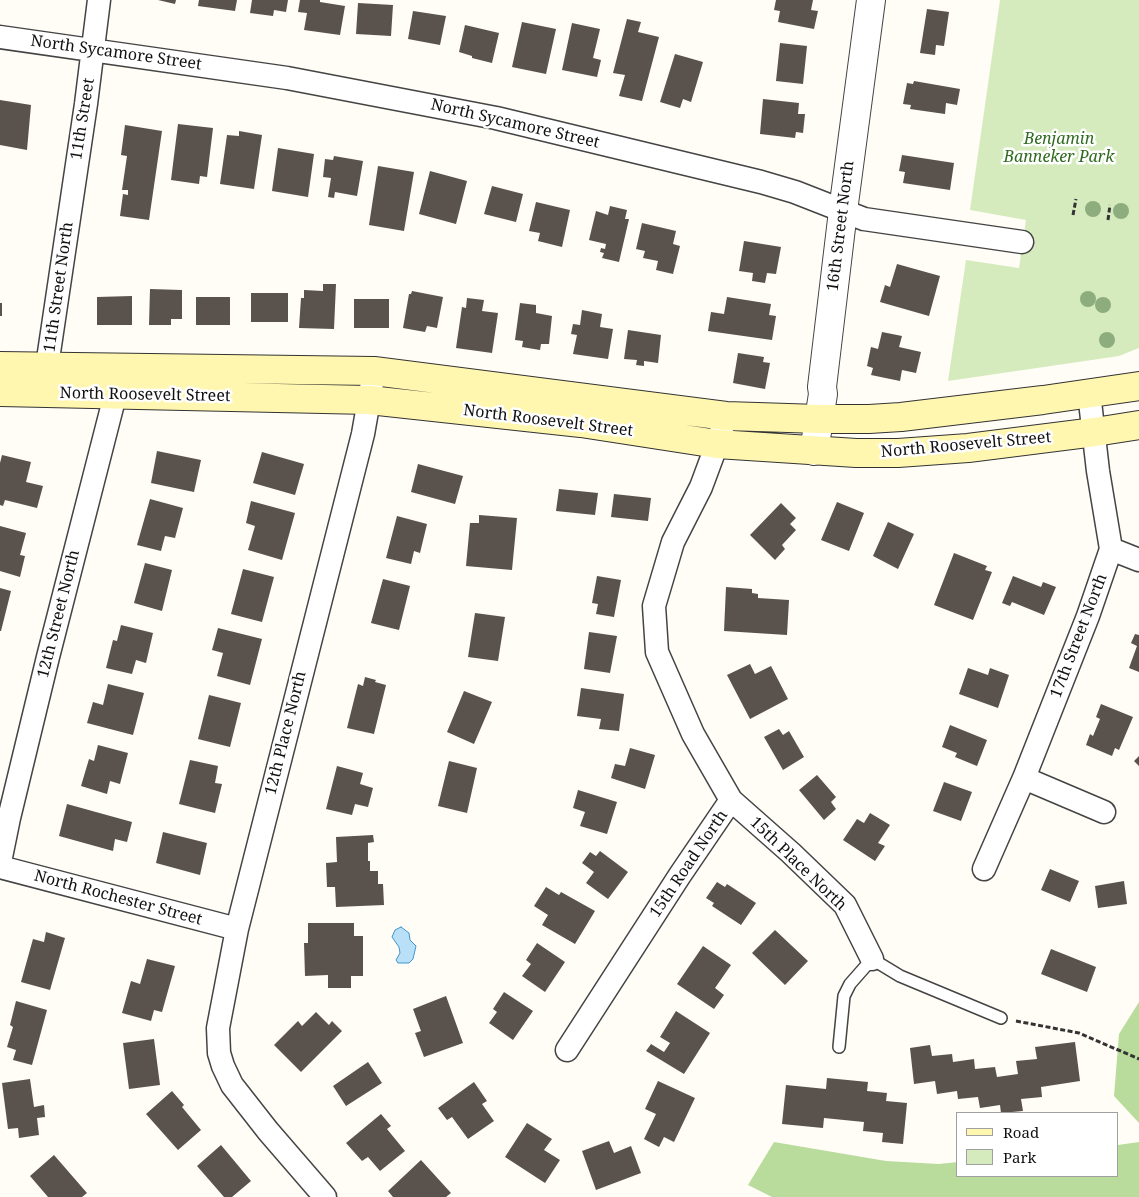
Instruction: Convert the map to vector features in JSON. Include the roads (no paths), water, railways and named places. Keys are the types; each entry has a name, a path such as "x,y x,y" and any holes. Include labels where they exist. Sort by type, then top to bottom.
{"main road":[{"name":"North Roosevelt Street","path":"0,366 374,371 726,416 819,419 901,417 1089,393"},
{"path":"1089,393 1139,386"},
{"name":"North Roosevelt Street","path":"0,392 115,396 369,400 581,423 717,444 856,453 933,451 1095,432"},
{"path":"1095,432 1139,425"}],"street":[{"name":"11th Street","path":"70,207 99,0"},
{"name":"16th Street North","path":"814,451 871,0"},
{"name":"North Sycamore Street","path":"0,37 287,78 496,118 761,182 795,192 864,218 1022,242"},
{"name":"11th Street North","path":"47,366 70,207"},
{"path":"39,392 47,366"},
{"name":"12th Street North","path":"0,862 48,657 122,367"},
{"name":"12th Place North","path":"325,1197 238,1094 222,1066 217,1036 237,929 363,434 374,371"},
{"name":"17th Street North","path":"984,869 1024,778 1088,616 1111,549 1098,471 1089,393"},
{"name":"15th Road North","path":"567,1050 680,875 731,800 692,734 657,652 654,606 673,542 700,487 726,416"},
{"path":"1111,549 1139,560"},
{"path":"1024,778 1104,812"},
{"name":"15th Place North","path":"731,800 791,853 845,905 872,958"},
{"name":"North Rochester Street","path":"0,867 237,929"}],"lane":[{"path":"839,1047 844,996 850,984 872,958 900,976 1001,1018"}],"water":[{"path":"401,927 409,933 410,940 416,946 413,959 409,963 398,963 396,960 400,953 399,947 392,937 395,930"}],"park label":[{"name":"Benjamin Banneker Park","path":"1059,148"}]}
